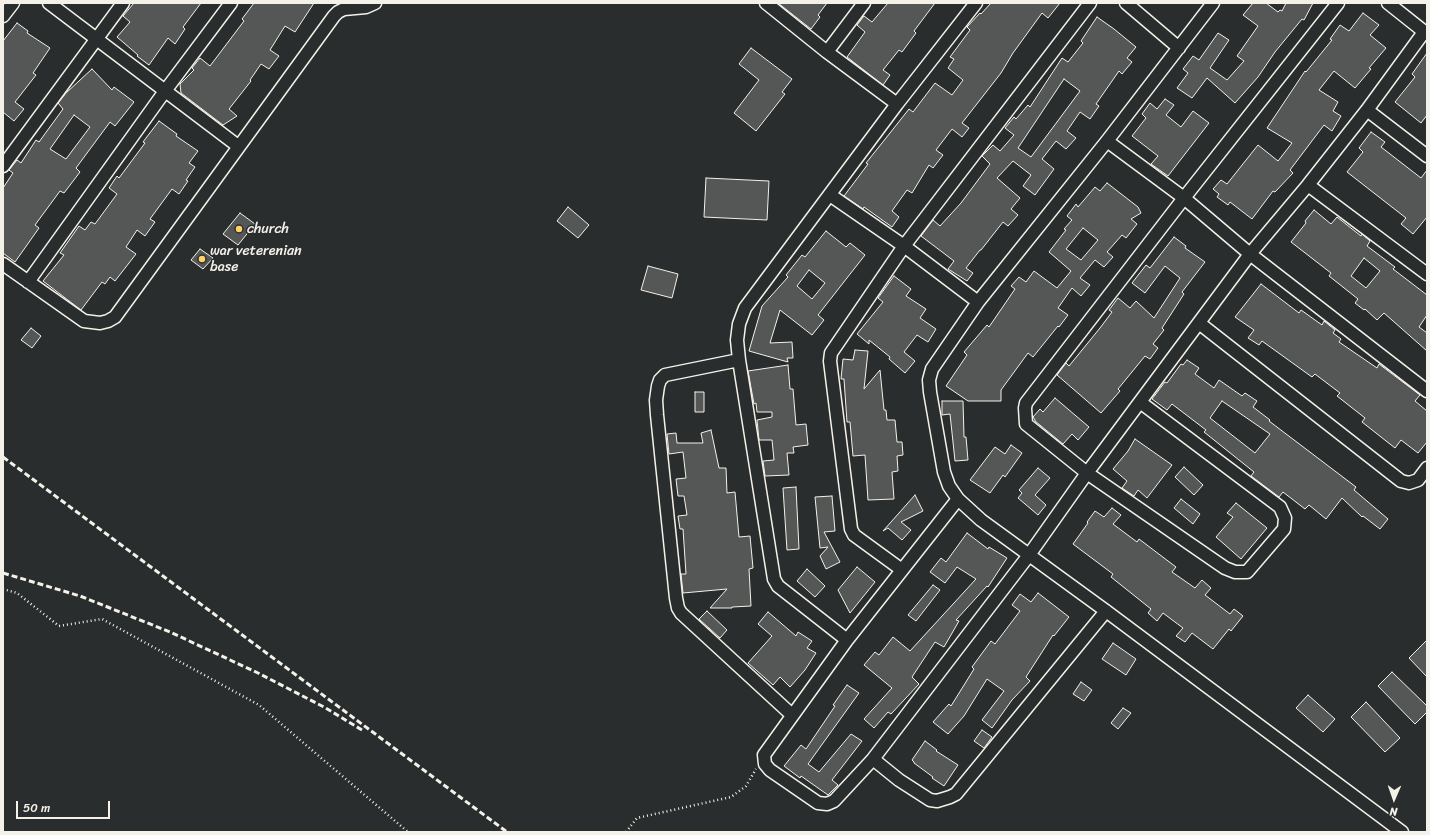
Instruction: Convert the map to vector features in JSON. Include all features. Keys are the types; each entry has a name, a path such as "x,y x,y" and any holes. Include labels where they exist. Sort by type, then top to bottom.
{"street":[{"path":"3,16 13,3"},
{"path":"49,3 238,146"},
{"path":"3,166 123,3"},
{"path":"28,282 165,90 231,3"},
{"path":"766,3 827,52 897,104"},
{"path":"827,52 864,3"},
{"path":"847,640 778,586 774,579 739,360 737,340 738,332 745,308 897,104 976,3"},
{"path":"902,570 854,535 851,529 830,361 832,349 904,246 1090,3"},
{"path":"1126,3 1180,48"},
{"path":"1213,3 1180,48 1107,141 978,302 932,369 929,380 930,392 944,472 949,486 958,499 981,520 1106,611 1402,832"},
{"path":"1140,402 1280,508 1285,518 1284,529 1247,572 1241,573 1229,571 1087,473 1026,424 1026,403 1184,198 1338,3"},
{"path":"958,499 847,640 764,755 765,764 770,770 818,803 827,804 834,801 873,759 1029,555 1087,473 1250,254 1308,185 1426,33 1388,3"},
{"path":"3,264 84,321 100,323 115,317 334,16 344,9 367,4"},
{"path":"1367,110 1427,156"},
{"path":"1107,141 1184,198 1250,254 1427,391"},
{"path":"1308,185 1427,274"},
{"path":"830,195 904,246 978,302"},
{"path":"1199,323 1401,481 1409,483 1418,480 1427,468"},
{"path":"739,360 665,375 660,380 658,386 656,415 676,598 678,608 681,613 792,715"},
{"path":"873,759 899,780 930,800 937,801 956,794 1106,611"}],"path":[{"path":"3,589 18,593 59,626 102,619 259,705 408,832"},
{"path":"626,832 637,818 731,797 746,786 764,755"}],"building":[{"path":"134,3 201,3 183,27 185,29 175,44 168,38 149,65 117,37 130,22 123,16"},
{"path":"254,3 314,3 295,32 285,26 270,50 279,56 269,69 261,64 250,80 251,81 229,109 237,116 223,125 181,93 180,84 194,70 192,68 200,58 210,66 244,21 242,19"},
{"path":"778,3 827,3 818,15 820,17 811,29"},
{"path":"888,3 935,3 914,31 916,33 902,52 899,50 883,70 890,75 883,85 847,57 865,32 857,25 864,16 872,22"},
{"path":"991,3 1060,3 1048,18 1042,13 1013,53 1001,73 962,123 969,128 962,137 952,129 936,150 943,155 933,168 929,165 912,193 907,190 892,211 899,217 892,227 864,207 863,209 844,196 868,164 866,163 909,109 913,112 935,83 952,95 963,80 948,68 954,59 950,57 970,30 967,27"},
{"path":"1253,3 1266,3 1278,12 1280,10 1282,11 1286,3 1313,3 1304,20 1302,19 1275,52 1258,77 1235,103 1207,78 1192,98 1177,88 1188,73 1183,69 1193,56 1199,60 1218,33 1229,40 1210,68 1227,80 1244,61 1237,56 1258,26 1243,15"},
{"path":"1363,13 1379,25 1370,35 1386,48 1355,88 1334,71 1319,90 1338,102 1333,111 1341,116 1332,131 1324,125 1290,170 1293,173 1275,192 1273,191 1252,219 1230,202 1228,205 1217,197 1219,194 1213,189 1221,180 1227,184 1258,145 1278,161 1292,143 1267,128 1305,71 1306,72 1332,40 1330,39 1340,25 1349,31"},
{"path":"1097,17 1136,47 1127,58 1132,62 1122,74 1119,71 1096,104 1099,106 1090,119 1080,112 1067,131 1076,138 1066,149 1056,141 1042,159 1054,169 1035,195 1023,186 1031,175 1013,161 997,178 1020,198 1011,209 1018,215 1008,226 1003,222 966,268 973,273 967,281 948,269 954,261 921,236 933,220 940,226 961,203 990,164 982,156 993,145 1000,151 1014,135 1005,128 1014,117 1016,119 1028,105 1030,107 1062,58 1068,62 1083,43 1081,41","holes":["1064,79 1080,91 1031,157 1018,148"]},
{"path":"17,23 28,31 27,33 50,48 33,73 36,75 15,102 24,109 14,121 3,112 3,41"},
{"path":"751,48 792,79 782,92 785,94 756,131 734,113 759,80 739,64"},
{"path":"1427,53 1427,115 1421,123 1395,102 1415,77 1412,74"},
{"path":"92,69 112,90 114,87 134,102 115,126 110,122 76,168 80,172 64,193 60,191 35,225 39,228 15,262 3,253 3,188 13,173 9,170 17,160 21,163 36,140 39,142 63,109 58,103 66,93","holes":["74,115 90,127 66,159 50,149"]},
{"path":"1165,99 1174,105 1166,115 1181,127 1193,111 1209,123 1168,176 1151,164 1158,156 1132,136 1146,118 1142,114 1150,103 1157,109"},
{"path":"159,121 177,134 176,136 198,151 189,163 195,167 179,194 172,189 150,219 155,222 145,236 137,230 126,247 136,254 115,281 110,277 105,284 102,282 81,310 43,281 64,255 60,253 79,226 85,230 91,222 95,224 117,194 109,188 117,176 119,178"},
{"path":"1371,132 1385,142 1381,147 1421,178 1427,170 1427,217 1413,234 1401,224 1406,218 1347,172 1363,152 1359,148"},
{"path":"706,178 769,181 767,220 704,217"},
{"path":"1107,183 1138,207 1141,213 1131,219 1137,224 1126,238 1122,235 1107,252 1113,257 1104,267 1095,260 1080,278 1090,285 1081,296 1072,288 1058,308 1068,315 1033,357 1028,353 1001,390 1001,401 968,401 946,386 967,355 964,352 987,325 989,327 1015,289 1011,286 1019,277 1026,282 1034,271 1057,288 1071,271 1049,252 1066,230 1064,229 1072,220 1067,216 1076,204 1078,207 1095,187 1100,191","holes":["1083,228 1098,240 1081,260 1066,249"]},
{"path":"568,207 589,225 578,238 557,221"},
{"path":"1314,210 1331,224 1337,217 1361,236 1362,234 1370,241 1367,246 1395,267 1393,269 1427,295 1427,315 1419,327 1427,333 1427,351 1384,313 1377,320 1365,309 1364,310 1355,303 1358,299 1329,276 1331,273 1291,242 1306,223 1305,221","holes":["1364,258 1380,271 1366,288 1351,276"]},
{"name":"church","path":"240,213 255,224 238,245 223,234"},
{"path":"826,231 846,247 850,243 865,255 818,315 824,320 812,335 780,310 770,343 792,342 793,358 787,358 788,362 749,351 762,306 788,277 786,275 802,255 805,257","holes":["809,270 825,283 812,299 797,286"]},
{"path":"1174,237 1186,246 1185,248 1205,262 1182,292 1184,294 1162,328 1164,330 1153,344 1158,348 1150,359 1145,356 1118,389 1120,391 1101,413 1057,375 1066,363 1069,366 1100,328 1112,312 1109,310 1118,298 1130,308 1136,301 1154,318 1180,278 1165,266 1145,293 1132,283 1146,265 1150,268"},
{"name":"war veterenian base","path":"200,249 213,258 203,269 191,260"},
{"path":"648,266 678,274 672,298 641,290"},
{"path":"894,276 911,289 906,296 926,309 920,318 936,329 928,342 917,335 904,352 915,361 905,373 889,359 890,357 869,340 869,344 857,334 883,302 878,298"},
{"path":"1261,284 1299,313 1301,310 1322,325 1324,321 1335,330 1333,333 1341,339 1339,342 1377,368 1379,364 1420,395 1415,401 1427,411 1427,442 1418,453 1401,440 1395,448 1362,422 1365,418 1337,396 1340,393 1315,374 1312,377 1262,341 1259,345 1248,338 1254,330 1235,317"},
{"path":"31,328 41,336 32,348 21,340"},
{"path":"855,350 868,351 864,389 880,370 884,410 886,410 887,420 895,420 897,442 902,442 903,455 897,456 898,471 892,472 894,499 868,500 865,455 853,456 850,422 847,422 844,379 841,379 843,359 853,360"},
{"path":"1187,360 1199,368 1195,374 1214,388 1219,380 1242,396 1245,393 1257,401 1253,407 1270,420 1269,421 1356,487 1354,490 1388,519 1380,529 1363,516 1362,517 1342,498 1326,519 1309,505 1305,509 1283,492 1279,497 1251,476 1254,472 1204,432 1206,430 1172,404 1167,410 1152,399 1165,382 1167,383 1181,364 1183,365","holes":["1222,401 1270,434 1255,453 1210,418"]},
{"path":"788,365 790,389 793,389 796,425 806,424 808,445 793,447 794,453 787,453 789,475 765,476 763,461 774,460 772,440 759,440 757,420 772,417 772,412 757,412 756,403 754,404 748,371"},
{"path":"695,392 704,392 704,412 695,412"},
{"path":"1055,398 1089,427 1078,440 1072,434 1063,444 1035,421 1033,417 1040,409 1043,412"},
{"path":"942,401 963,401 964,437 966,437 968,460 955,461 950,414 942,415"},
{"path":"711,430 719,468 726,468 727,493 735,492 739,537 750,536 753,568 749,569 751,606 710,608 727,589 683,593 681,574 686,574 683,529 680,529 678,516 687,515 684,496 678,496 676,479 686,478 683,452 669,454 667,434 676,433 677,443 703,443 701,433"},
{"path":"1135,439 1172,465 1147,498 1138,490 1134,496 1122,488 1127,481 1113,469 1128,451"},
{"path":"1011,445 1022,453 1005,477 1003,475 990,493 970,480 995,447 1005,454"},
{"path":"1184,467 1203,485 1194,495 1175,477"},
{"path":"1038,468 1050,478 1035,495 1046,505 1038,515 1018,498 1022,493 1019,490"},
{"path":"796,487 799,549 787,550 783,488"},
{"path":"915,495 923,511 901,522 911,530 902,540 888,528 883,531"},
{"path":"832,496 835,531 824,532 840,562 826,569 820,556 828,547 820,548 815,497"},
{"path":"1181,499 1200,514 1193,524 1174,508"},
{"path":"1236,503 1267,528 1241,559 1216,537 1233,517 1227,513"},
{"path":"1112,508 1121,515 1113,524 1137,542 1139,539 1176,567 1172,572 1195,588 1202,580 1211,588 1205,595 1230,614 1234,609 1243,616 1231,631 1229,629 1213,649 1192,633 1185,642 1176,636 1183,628 1163,613 1157,621 1148,613 1151,609 1111,577 1113,574 1073,544 1095,511 1104,517"},
{"path":"967,533 988,549 989,547 1007,558 988,587 987,586 956,620 959,621 944,647 935,642 912,677 919,684 891,714 888,712 874,728 864,719 892,688 864,665 875,652 879,655 893,637 910,651 976,579 957,567 945,583 930,572 941,558 946,562"},
{"path":"857,567 875,582 850,613 838,590"},
{"path":"807,569 825,586 815,597 797,581"},
{"path":"933,585 940,590 916,621 908,615"},
{"path":"1038,593 1069,617 1054,636 1053,635 1026,677 1030,681 1012,700 992,728 982,720 1004,691 987,679 964,716 948,734 933,722 949,704 951,706 974,669 972,667 991,641 995,644 1020,611 1012,605 1020,594 1031,602"},
{"path":"707,611 727,630 720,638 699,619"},
{"path":"768,612 796,636 798,632 812,641 807,648 816,653 805,670 790,687 780,677 773,685 748,663 772,636 758,624"},
{"path":"1427,640 1427,677 1409,658"},
{"path":"1113,643 1136,659 1126,675 1102,659"},
{"path":"1392,672 1427,706 1427,712 1415,724 1378,686"},
{"path":"1081,682 1092,690 1084,701 1073,694"},
{"path":"847,685 859,693 808,764 819,772 851,734 862,741 832,780 838,785 828,795 801,776 800,778 784,766 801,745 806,749 835,706 833,705"},
{"path":"1308,695 1335,719 1323,732 1296,708"},
{"path":"1366,702 1400,738 1385,752 1351,717"},
{"path":"1123,708 1131,713 1118,729 1111,723"},
{"path":"982,730 992,737 984,748 974,741"},
{"path":"925,741 937,750 936,751 958,765 944,786 932,778 933,777 912,760"}],"railway":[{"path":"3,457 507,832"},
{"path":"3,573 80,596 170,632 258,673 324,707 362,730"}],"place":[{"name":"church","path":"239,229"},
{"name":"war veterenian base","path":"202,259"}]}
